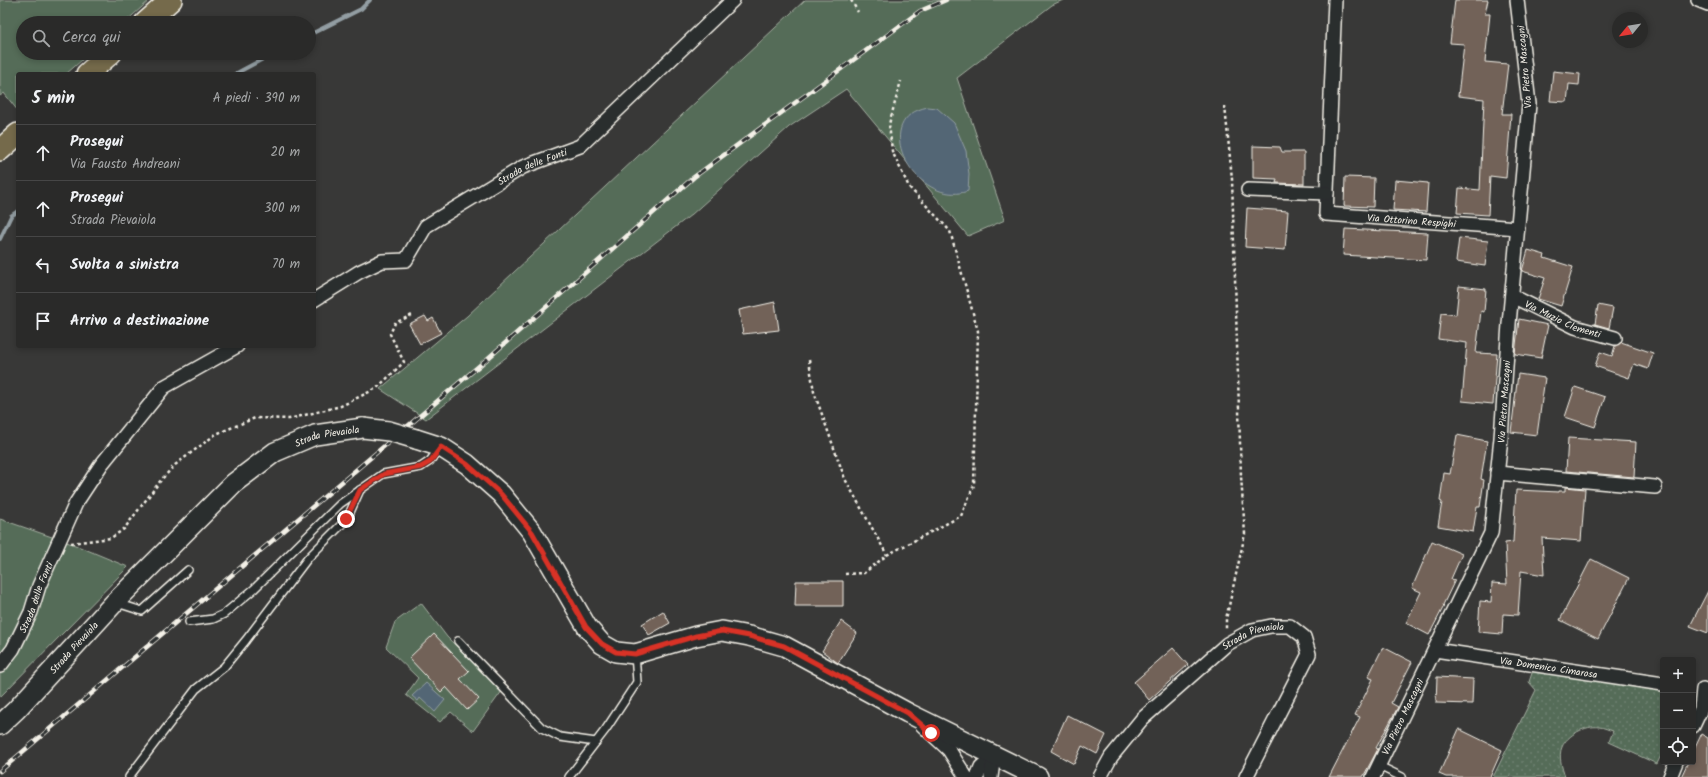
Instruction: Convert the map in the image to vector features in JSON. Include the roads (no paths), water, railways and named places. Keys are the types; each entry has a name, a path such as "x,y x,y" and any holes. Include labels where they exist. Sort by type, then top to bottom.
{"main road":[{"path":"153,16 171,0"},
{"path":"89,72 102,60"},
{"path":"0,150 16,136"}],"street":[{"name":"Strada delle Fonti","path":"316,299 359,272 382,261 406,260 426,226 523,167 580,146 733,0"},
{"name":"Via Ottorino Respighi","path":"1335,0 1326,214 1518,228"},
{"name":"Via Pietro Mascagni","path":"1376,772 1492,533 1529,104 1517,0"},
{"path":"1698,0 1708,4"},
{"path":"1248,190 1327,192"},
{"name":"Via Muzio Clementi","path":"1512,296 1575,327 1615,338"},
{"name":"Strada delle Fonti","path":"0,666 13,649 31,612 39,586 76,503 101,465 164,387 233,348"},
{"name":"Strada Pievaiola","path":"0,725 16,710 115,602 234,483 275,452 315,435 363,428 389,431 441,447 467,464 501,494 532,532 586,627 602,644 616,652 635,654 696,636 722,631 749,636 784,646 908,713 1036,777"},
{"path":"1497,473 1655,487"},
{"name":"Strada Pievaiola","path":"1100,777 1111,757 1142,719 1226,644 1252,630 1271,626 1290,626 1304,638 1309,654 1246,777"},
{"name":"Via Domenico Cimarosa","path":"1435,650 1660,684"},
{"path":"1696,722 1704,710 1701,689"},
{"path":"908,713 949,750 966,777"},
{"path":"976,777 981,767 994,756"},
{"path":"992,777 994,756"},
{"path":"1670,777 1675,765"}],"lane":[{"path":"189,622 214,619 224,614 254,589 340,504 384,474 421,467 430,462 441,447"},
{"path":"129,777 196,689 224,667 308,558 346,519 360,490"},
{"path":"115,602 142,611 188,570"},
{"path":"458,641 542,728 560,737 596,742"},
{"path":"569,777 596,742 637,682 635,654"},
{"path":"1376,772 1402,777"}],"water":[{"path":"928,107 937,108 954,123 966,151 969,174 968,191 949,193 932,187 917,175 906,160 900,144 901,128 910,115"},
{"path":"426,683 445,700 435,712 420,698 418,701 412,696"}],"waterway":[{"path":"316,32 361,9 370,0"},
{"path":"239,72 261,60"},
{"path":"0,239 11,216 16,212"}],"railway":[{"path":"0,771 486,360 694,177 920,11 946,0"}]}
